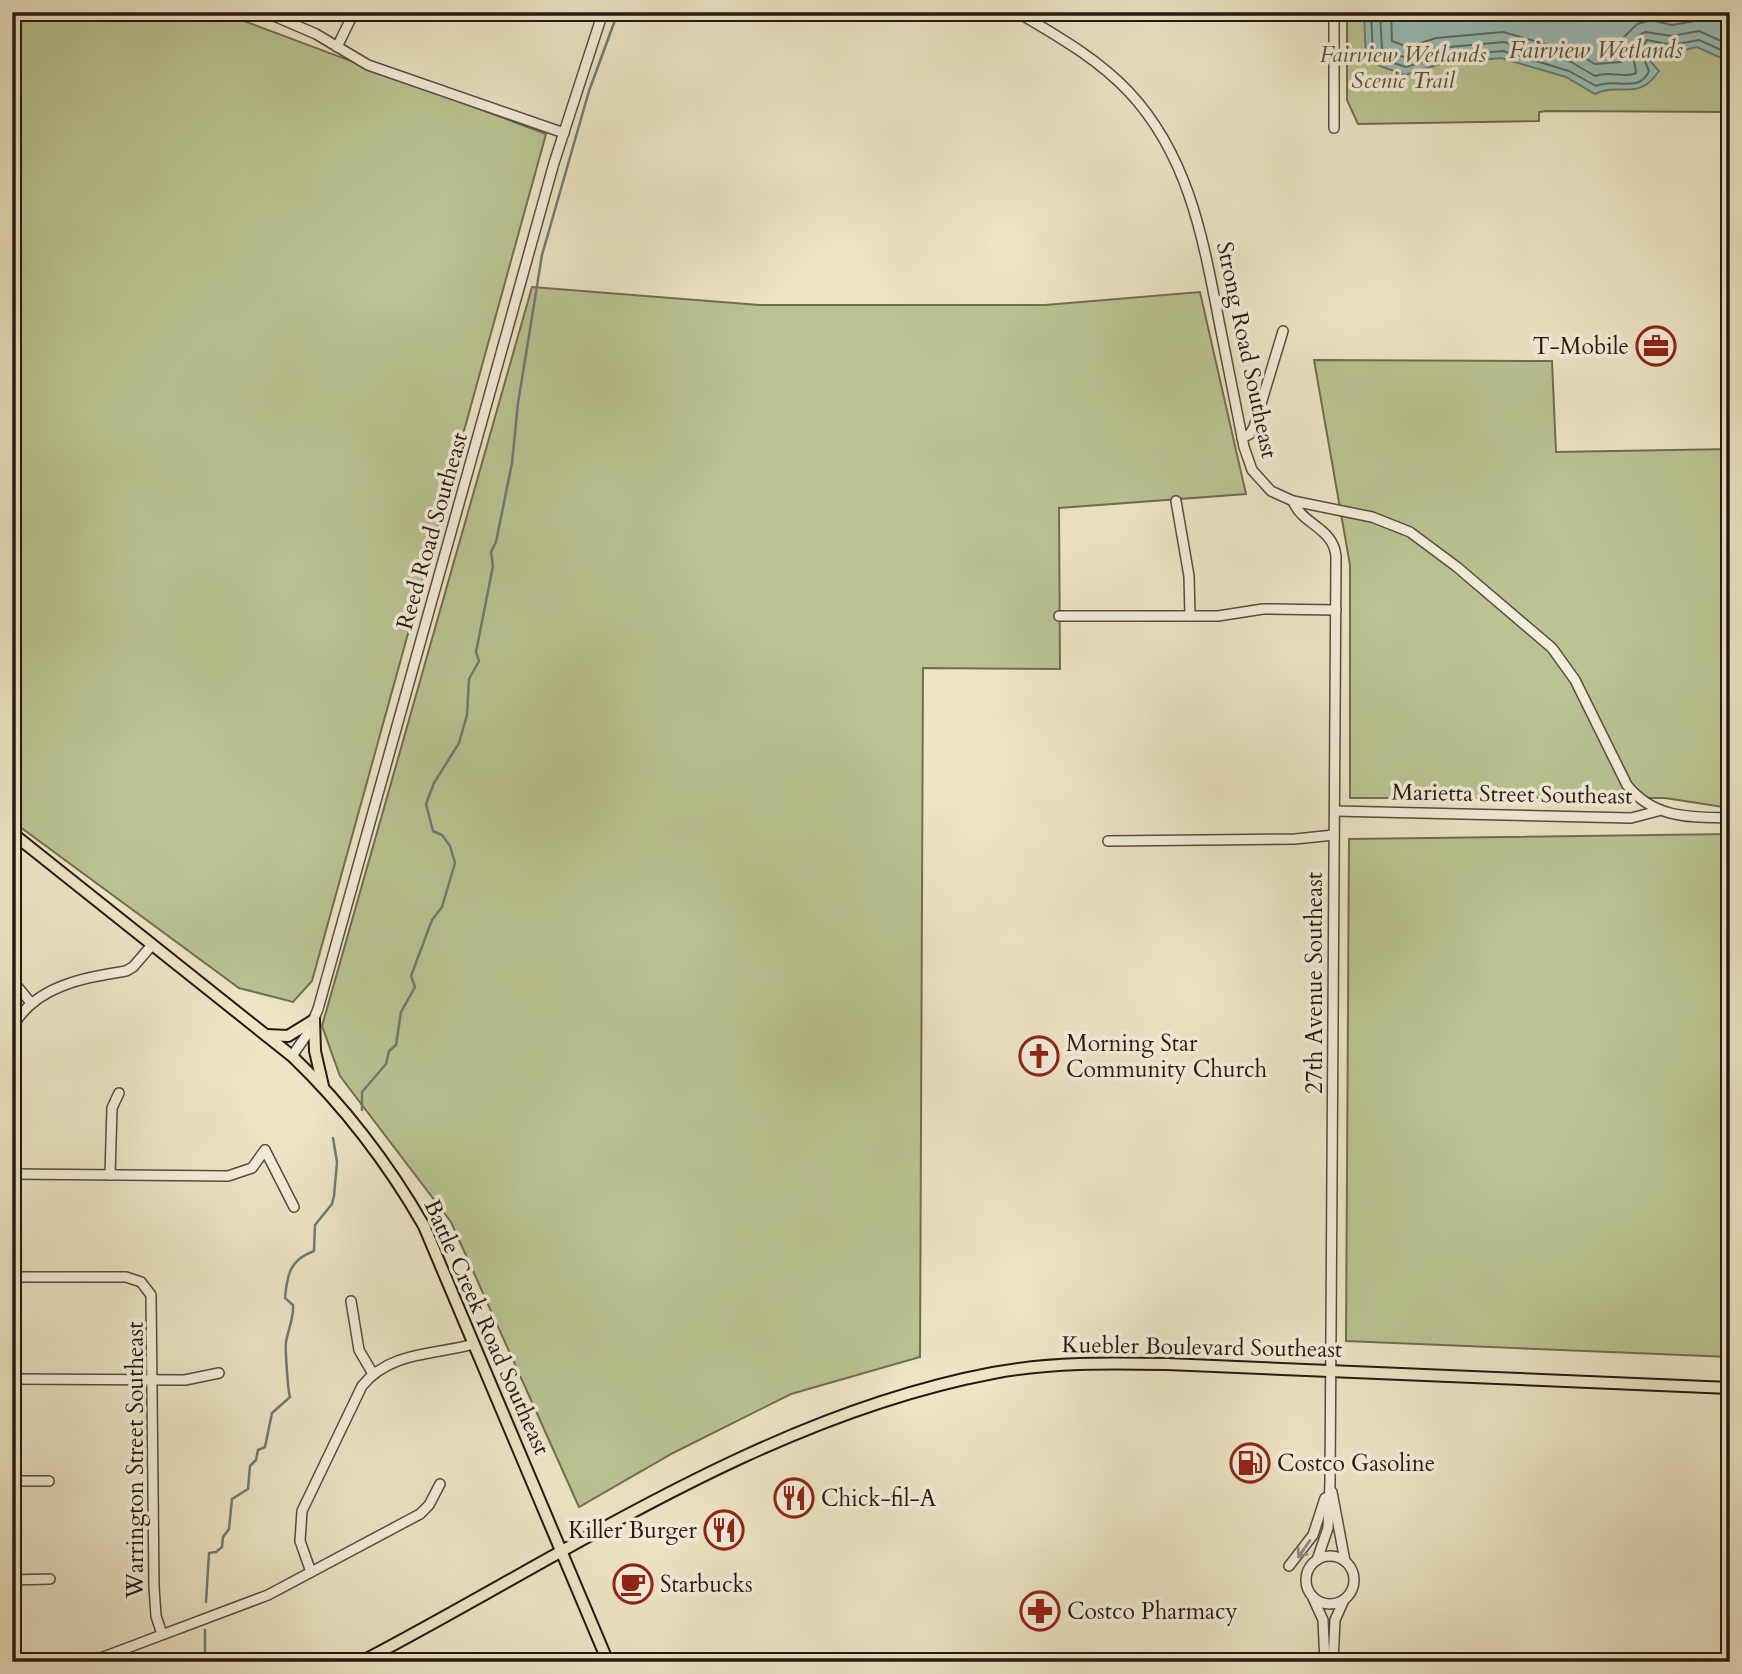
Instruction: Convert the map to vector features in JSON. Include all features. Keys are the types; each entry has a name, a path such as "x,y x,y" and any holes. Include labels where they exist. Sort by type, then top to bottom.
{"main road":[{"name":"Battle Creek Road Southeast","path":"12,833 292,1056 323,1088 412,1205 608,1662"},
{"path":"263,1035 288,1036 314,1020"},
{"path":"314,1020 314,1044 323,1088"},
{"name":"Kuebler Boulevard Southeast","path":"361,1662 758,1450 868,1405 994,1373 1087,1364 1331,1370 1730,1388"}],"street":[{"path":"265,12 316,34 368,65 407,81 564,133"},
{"path":"337,47 354,12"},
{"name":"Reed Road Southeast","path":"292,1056 314,1020 564,133 603,12"},
{"name":"Strong Road Southeast","path":"1017,12 1078,49 1112,75 1146,111 1171,153 1199,224 1242,438 1258,478 1271,491 1293,501 1372,517 1410,532 1535,631 1569,669 1628,785 1640,800 1658,811"},
{"path":"1334,12 1334,128"},
{"path":"1242,438 1250,434 1254,427 1283,331"},
{"path":"1176,501 1189,576 1190,616"},
{"name":"27th Avenue Southeast","path":"1293,501 1296,508 1326,532 1335,546 1330,1483 1328,1528 1317,1560"},
{"path":"1059,616 1218,616 1264,609 1336,610"},
{"name":"Marietta Street Southeast","path":"1335,811 1631,818 1658,811 1685,817 1730,818"},
{"path":"1108,841 1295,839 1334,835"},
{"path":"12,1028 31,1003 73,982 126,971 133,967 152,945"},
{"path":"12,980 31,1003"},
{"path":"110,1175 112,1108 119,1093"},
{"path":"12,1174 228,1176 253,1168 265,1150 294,1207"},
{"name":"Warrington Street Southeast","path":"12,1277 126,1277 147,1287 154,1308 153,1587 156,1616 163,1634"},
{"path":"351,1301 359,1350 373,1374"},
{"path":"312,1572 300,1541 302,1511 356,1395 373,1374 411,1356 474,1345"},
{"path":"12,1379 185,1380 219,1373"},
{"path":"12,1481 49,1481"},
{"path":"90,1662 268,1595 420,1514 429,1505 440,1483"},
{"path":"1289,1566 1313,1535 1330,1483"},
{"name":"27th Avenue Southeast","path":"1330,1483 1345,1561"},
{"path":"1312,1597 1330,1605 1350,1595 1355,1581 1345,1561 1331,1556 1317,1560 1306,1576 1312,1597 1323,1620 1325,1662"},
{"path":"12,1580 50,1579"},
{"path":"1334,1662 1335,1620 1344,1600"}],"green space":[{"path":"12,12 220,12 546,134 312,981 293,1002 239,988 12,821"},
{"name":"Fairview Wetlands Scenic Trail","path":"1347,12 1730,12 1730,112 1546,111 1539,112 1539,121 1358,124 1347,100"},
{"path":"532,287 759,305 1045,305 1200,292 1246,494 1059,508 1060,669 923,668 920,1357 791,1394 673,1453 579,1507 451,1222 340,1076 322,1026"},
{"path":"1314,360 1552,361 1556,452 1730,449 1730,808 1665,798 1350,798 1350,565"},
{"path":"1730,834 1730,1357 1346,1341 1349,839"}],"water":[{"name":"Fairview Wetlands","path":"1364,12 1720,12 1730,21 1730,62 1697,47 1671,53 1648,47 1651,62 1659,71 1651,81 1636,89 1613,89 1595,94 1566,77 1501,58 1440,64 1405,75 1366,61"}],"waterway":[{"path":"362,1110 362,1092 386,1064 389,1051 396,1045 401,1012 415,987 411,976 432,920 442,907 455,863 450,846 442,835 433,831 426,804 434,783 459,743 467,715 469,679 479,661 476,652 493,566 491,552 496,542 512,463 518,403 542,255 589,91 618,12"},
{"path":"206,1602 209,1553 222,1547 223,1537 229,1529 232,1499 248,1489 250,1466 256,1460 258,1450 265,1447 272,1413 290,1397 286,1346 293,1305 285,1298 287,1283 294,1264 314,1251 315,1225 332,1204 337,1162 333,1138"},
{"path":"205,1630 205,1662"}],"place":[{"name":"T-Mobile","path":"1656,346"},
{"name":"Morning Star Community Church","path":"1039,1056"},
{"name":"Costco Gasoline","path":"1250,1463"},
{"name":"Chick-fil-A","path":"794,1498"},
{"name":"Killer Burger","path":"724,1530"},
{"name":"Starbucks","path":"633,1584"},
{"name":"Costco Pharmacy","path":"1040,1611"}]}
